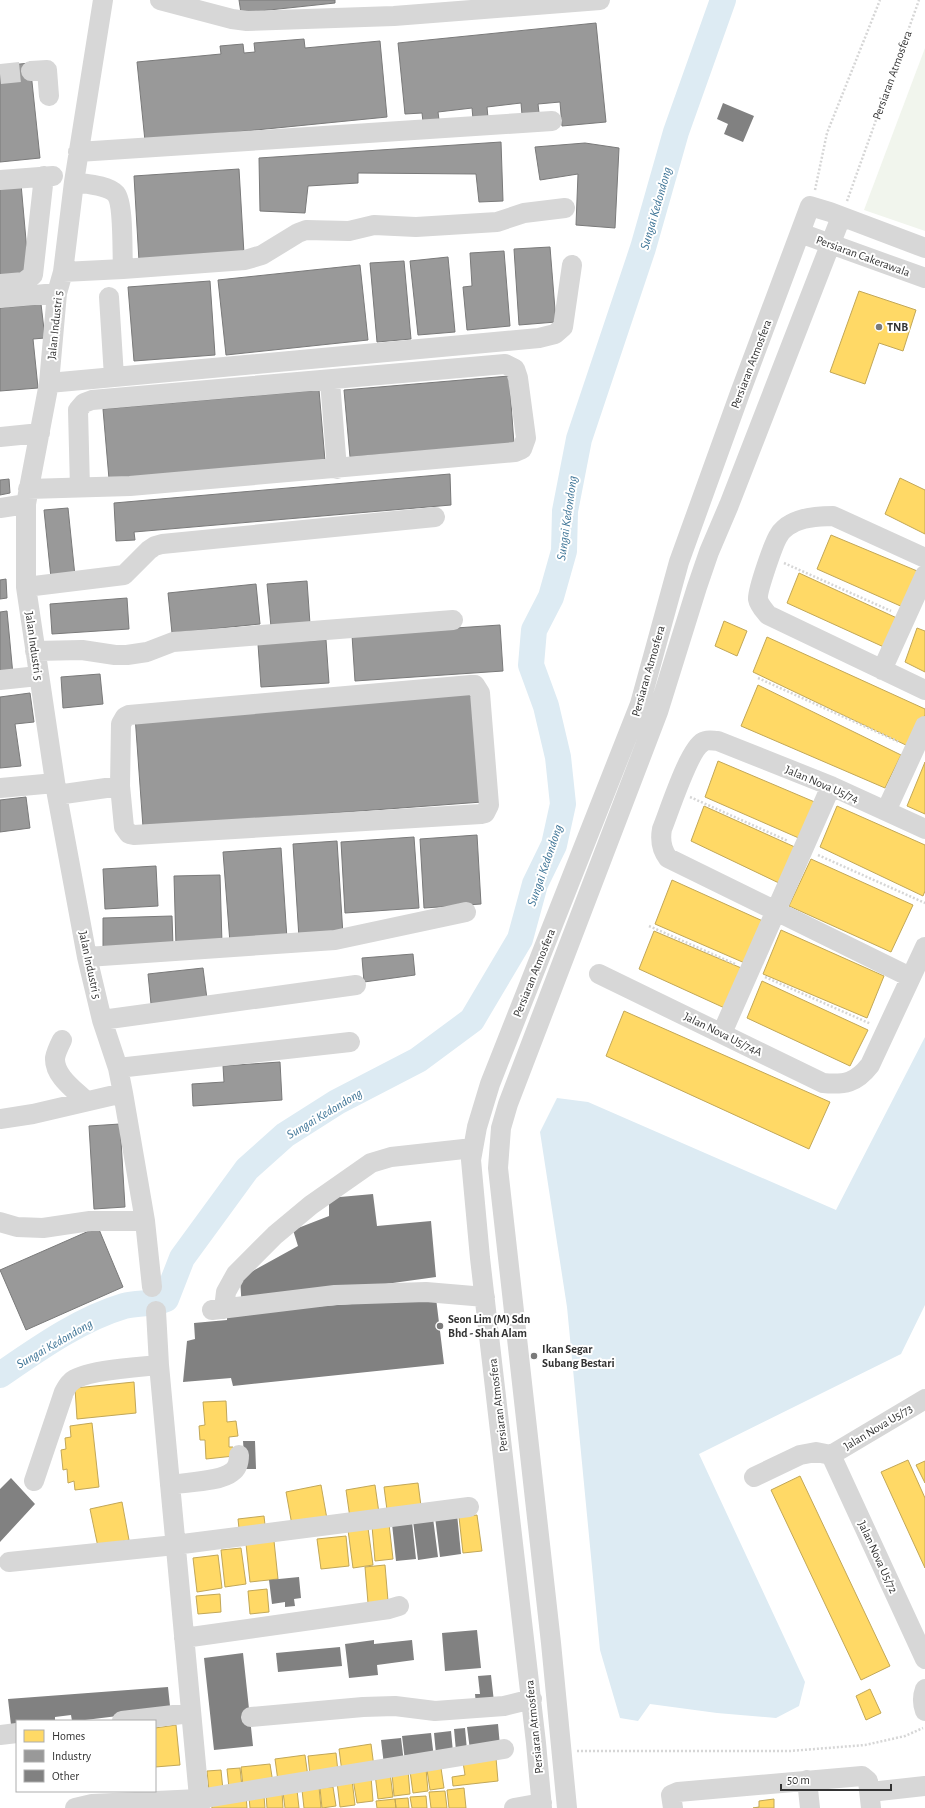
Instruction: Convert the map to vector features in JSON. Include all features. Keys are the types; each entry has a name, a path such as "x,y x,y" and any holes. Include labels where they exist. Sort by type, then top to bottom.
{"street":[{"name":"Jalan Industri 5","path":"102,0 78,152 63,272 57,293 50,382 27,497 26,587 38,676 56,789 87,958 102,1020 118,1068 123,1093 145,1221 152,1287"},
{"path":"160,0 232,19 247,21 394,16 501,4 600,0"},
{"path":"31,71 47,70 49,96"},
{"path":"78,152 552,121"},
{"path":"0,180 49,176 33,275 24,282 0,284"},
{"path":"74,182 95,185 116,194 120,208 123,269"},
{"path":"810,206 925,248"},
{"name":"Persiaran Atmosfera","path":"542,1806 532,1700 485,1297 471,1160 473,1148 477,1127 490,1084 640,704 679,562 810,206"},
{"path":"63,272 245,260 262,255 298,233 306,230 349,231 374,225 423,226 497,222 524,212 565,208"},
{"name":"Persiaran Atmosfera","path":"567,1808 551,1643 498,1168 501,1128 508,1104 658,712 709,552 729,505 841,217"},
{"name":"Persiaran Cakerawala","path":"800,233 925,278"},
{"path":"50,382 539,338 555,334 564,327 572,265"},
{"path":"0,298 57,293"},
{"path":"109,297 114,377"},
{"path":"0,508 27,497 80,488 138,486 515,452 522,449 526,438 518,378 515,369 510,365 505,364 330,381 92,400 84,403 78,410 80,488"},
{"path":"330,381 337,469"},
{"path":"0,438 40,433"},
{"path":"925,558 832,516 805,518 790,524 779,535 759,589 758,599 762,608 768,615 925,690"},
{"path":"26,587 124,575 149,550 162,544 435,517"},
{"path":"882,670 925,575"},
{"path":"35,651 82,650 115,655 127,655 147,652 173,642 453,620"},
{"path":"0,680 38,676"},
{"path":"470,685 475,686 480,693 489,805 488,809 481,814 134,835 129,834 124,827 120,786 121,724 125,717 129,715 470,685"},
{"path":"886,811 925,726"},
{"name":"Jalan Nova U5/74","path":"776,911 668,858 664,852 661,838 662,829 688,762 696,748 703,741 718,742 832,786 925,829"},
{"path":"0,788 56,789 120,786"},
{"path":"722,1033 832,786"},
{"path":"776,911 910,977"},
{"path":"87,958 335,940 466,912"},
{"path":"886,1031 925,947"},
{"name":"Jalan Nova U5/74A","path":"599,974 823,1083 836,1084 849,1082 861,1077 870,1065 886,1031"},
{"path":"102,1020 356,985"},
{"path":"62,1040 55,1059 57,1066 66,1081 86,1101"},
{"path":"118,1068 350,1042"},
{"path":"0,1119 33,1114 123,1093"},
{"path":"473,1148 392,1157 371,1163 311,1205 275,1235 236,1274 217,1309 335,1295 426,1292 485,1297"},
{"path":"0,1222 17,1227 43,1228 90,1221 145,1221"},
{"path":"156,1311 159,1365 199,1803"},
{"path":"34,1481 64,1392 71,1382 91,1374 159,1365"},
{"name":"Jalan Nova U5/73","path":"831,1455 925,1400"},
{"path":"754,1477 800,1455 816,1452 831,1455"},
{"path":"170,1485 219,1478 228,1475 234,1471 238,1463 239,1455"},
{"name":"Jalan Nova U5/72","path":"831,1455 925,1659"},
{"path":"9,1562 175,1545 469,1507"},
{"path":"184,1638 389,1609 399,1606"},
{"path":"925,1689 922,1703 925,1711"},
{"path":"251,1717 363,1707 395,1706 435,1711 504,1706 532,1700"},
{"path":"131,1720 191,1713"},
{"path":"0,1735 16,1733"},
{"path":"75,1808 92,1804 149,1805 199,1803 504,1749"},
{"path":"672,1808 671,1795 678,1792 807,1780 862,1776 868,1781 870,1800 925,1786"},
{"path":"807,1780 810,1808"},
{"path":"514,1808 542,1806"}],"path":[{"path":"810,206 813,199 828,133 880,0"},
{"name":"Persiaran Atmosfera","path":"841,217 919,0"},
{"path":"771,557 905,618"},
{"path":"758,678 914,749"},
{"path":"649,926 886,1031"},
{"path":"561,1751 790,1751 865,1746 905,1736 925,1727"}],"shaded area":[{"path":"925,48 925,231 864,210"},
{"path":"925,1037 925,1305 901,1354 699,1454 805,1682 799,1706 776,1718 717,1713 650,1704 638,1721 620,1718 600,1650 567,1307 540,1132 557,1098 588,1102 836,1210"}],"building: Homes":[{"name":"TNB","path":"859,291 916,310 903,351 879,343 865,384 830,372"},
{"path":"900,478 925,490 925,534 885,514"},
{"path":"831,535 922,573 905,608 817,569"},
{"path":"799,573 899,619 886,648 787,603"},
{"path":"724,621 747,631 737,656 715,646"},
{"path":"917,628 925,631 925,672 905,662"},
{"path":"767,637 925,709 925,715 910,747 753,672"},
{"path":"758,685 901,755 885,788 741,726"},
{"path":"718,761 817,803 801,839 705,797"},
{"path":"925,762 925,814 907,806"},
{"path":"704,806 797,848 781,884 691,841"},
{"path":"837,806 925,845 925,891 923,896 820,847"},
{"path":"811,859 913,905 891,952 789,906"},
{"path":"672,880 765,922 747,964 655,924"},
{"path":"781,930 884,976 867,1018 763,974"},
{"path":"654,931 746,970 729,1010 639,969"},
{"path":"762,981 868,1030 850,1066 747,1018"},
{"path":"624,1011 830,1102 809,1149 606,1056"},
{"path":"134,1382 136,1413 77,1419 75,1388"},
{"path":"226,1401 227,1422 236,1421 238,1436 229,1437 229,1447 233,1447 234,1456 206,1459 205,1440 200,1440 199,1426 205,1425 203,1402"},
{"path":"92,1423 99,1487 75,1490 74,1481 68,1483 67,1469 63,1470 61,1450 66,1449 65,1438 71,1437 70,1426"},
{"path":"908,1460 925,1498 925,1568 881,1472"},
{"path":"925,1461 925,1483 916,1465"},
{"path":"800,1476 890,1666 861,1680 771,1490"},
{"path":"418,1483 421,1506 387,1510 384,1487"},
{"path":"321,1485 327,1519 292,1525 286,1492"},
{"path":"375,1485 379,1513 350,1518 346,1490"},
{"path":"122,1502 129,1540 98,1547 90,1509"},
{"path":"477,1515 482,1551 463,1553 459,1517"},
{"path":"264,1516 266,1534 240,1538 238,1519"},
{"path":"389,1524 393,1559 375,1561 372,1526"},
{"path":"368,1528 373,1565 353,1568 348,1530"},
{"path":"346,1536 349,1566 321,1569 317,1539"},
{"path":"274,1541 278,1579 250,1582 246,1544"},
{"path":"241,1548 246,1584 225,1587 221,1550"},
{"path":"218,1555 222,1588 197,1592 193,1558"},
{"path":"385,1565 388,1601 368,1603 365,1567"},
{"path":"267,1589 269,1612 250,1614 248,1591"},
{"path":"220,1594 221,1612 198,1614 196,1596"},
{"path":"870,1689 881,1713 866,1720 856,1696"},
{"path":"176,1725 180,1765 156,1767 156,1728"},
{"path":"371,1744 374,1767 342,1772 339,1749"},
{"path":"336,1753 338,1772 310,1775 308,1756"},
{"path":"305,1755 308,1777 278,1781 275,1759"},
{"path":"496,1758 498,1781 453,1786 452,1777 465,1775 463,1762"},
{"path":"270,1764 273,1783 243,1786 241,1767"},
{"path":"240,1768 242,1787 229,1788 227,1769"},
{"path":"441,1768 444,1788 430,1790 427,1770"},
{"path":"426,1769 428,1791 413,1793 410,1771"},
{"path":"221,1770 223,1790 209,1791 207,1771"},
{"path":"408,1770 410,1794 394,1796 392,1773"},
{"path":"390,1772 393,1797 378,1799 375,1774"},
{"path":"371,1777 373,1801 357,1803 353,1779"},
{"path":"352,1780 355,1805 340,1807 337,1782"},
{"path":"319,1787 321,1808 304,1808 302,1790"},
{"path":"333,1787 336,1806 322,1808 320,1788"},
{"path":"464,1788 466,1808 449,1808 447,1790"},
{"path":"297,1790 299,1808 285,1808 283,1792"},
{"path":"445,1791 447,1808 431,1808 429,1792"},
{"path":"282,1792 283,1808 267,1808 266,1794"},
{"path":"246,1796 247,1808 212,1808 211,1802"},
{"path":"264,1796 265,1808 250,1808 249,1797"},
{"path":"426,1796 427,1808 412,1808 410,1797"},
{"path":"408,1798 409,1808 396,1808 395,1799"},
{"path":"395,1799 396,1808 377,1808 376,1801"},
{"path":"774,1799 774,1808 753,1808 759,1807 759,1801"}],"building: Industry":[{"path":"239,0 335,0 335,3 241,13"},
{"path":"596,23 606,122 562,126 560,102 538,104 539,113 522,115 521,103 487,107 488,118 473,119 472,108 438,112 439,120 423,122 422,113 405,114 398,43"},
{"path":"304,39 305,48 380,41 387,117 145,141 137,62 221,54 220,46 243,44 244,53 255,52 254,43"},
{"path":"30,63 40,158 0,162 0,66"},
{"path":"501,142 503,201 479,202 476,174 358,173 358,183 308,186 305,213 260,211 259,158"},
{"path":"585,143 619,148 615,228 576,225 578,174 540,180 535,147"},
{"path":"239,169 244,254 139,261 134,176"},
{"path":"21,184 29,274 0,277 0,186"},
{"path":"550,247 556,322 519,325 514,249"},
{"path":"504,251 510,326 467,330 463,287 472,286 470,253"},
{"path":"448,257 455,332 418,335 410,261"},
{"path":"404,261 411,339 377,342 370,263"},
{"path":"360,265 368,340 226,355 218,280"},
{"path":"210,281 215,355 134,361 128,287"},
{"path":"41,304 45,338 33,339 38,388 0,391 0,308"},
{"path":"509,376 514,444 350,457 344,390"},
{"path":"319,390 325,461 109,479 103,409"},
{"path":"450,474 451,505 134,532 135,540 116,541 114,503"},
{"path":"9,479 10,493 0,495 0,480"},
{"path":"68,508 75,576 51,578 44,510"},
{"path":"6,579 7,598 0,599 0,580"},
{"path":"307,581 310,624 271,627 267,584"},
{"path":"256,584 260,624 172,633 168,593"},
{"path":"127,598 129,629 52,634 50,604"},
{"path":"7,611 13,675 0,676 0,612"},
{"path":"500,625 503,671 355,681 352,635"},
{"path":"326,640 329,683 261,687 258,644"},
{"path":"100,674 103,704 63,708 61,677"},
{"path":"474,691 482,802 143,827 135,716"},
{"path":"30,693 34,722 15,724 21,766 0,768 0,697"},
{"path":"26,797 30,828 0,832 0,800"},
{"path":"477,835 481,904 424,908 420,839"},
{"path":"414,837 419,908 345,913 341,842"},
{"path":"337,841 343,935 299,938 293,844"},
{"path":"281,848 287,939 230,943 223,852"},
{"path":"156,866 158,906 105,909 103,869"},
{"path":"220,875 222,944 176,946 174,876"},
{"path":"172,916 173,946 103,948 103,918"},
{"path":"413,954 415,975 364,982 362,958"},
{"path":"203,968 207,999 151,1004 148,974"},
{"path":"280,1062 282,1100 193,1106 192,1084 224,1082 223,1066"},
{"path":"120,1124 125,1207 94,1209 89,1126"},
{"path":"98,1227 123,1287 26,1330 0,1270"}],"building: Other":[{"path":"723,103 754,116 743,142 724,134 728,124 717,119"},
{"path":"373,1194 377,1226 431,1221 436,1277 335,1291 242,1310 240,1278 298,1246 293,1230 329,1216 329,1198"},
{"path":"436,1298 444,1364 233,1386 231,1378 183,1382 187,1341 195,1339 194,1323 227,1320 227,1313"},
{"path":"243,1441 255,1441 256,1469 245,1469"},
{"path":"11,1478 35,1504 0,1542 0,1489"},
{"path":"457,1514 461,1554 440,1557 435,1517"},
{"path":"433,1518 438,1557 418,1560 413,1521"},
{"path":"412,1522 416,1559 396,1561 392,1524"},
{"path":"299,1577 301,1598 294,1599 295,1606 285,1607 285,1602 272,1604 269,1580"},
{"path":"477,1630 481,1668 445,1671 442,1633"},
{"path":"374,1640 374,1644 412,1640 414,1660 377,1665 378,1675 349,1678 345,1644"},
{"path":"340,1647 342,1666 278,1672 276,1653"},
{"path":"243,1653 253,1746 214,1750 204,1658"},
{"path":"491,1675 494,1702 476,1704 475,1694 480,1694 478,1676"},
{"path":"168,1687 170,1706 134,1714 85,1720 72,1720 71,1715 55,1717 55,1720 16,1720 16,1724 11,1725 8,1699"},
{"path":"498,1724 500,1746 470,1750 467,1727"},
{"path":"465,1728 467,1750 456,1751 454,1729"},
{"path":"451,1731 453,1752 436,1754 434,1733"},
{"path":"431,1733 434,1758 405,1761 402,1736"},
{"path":"401,1738 404,1763 384,1765 381,1740"}],"waterway":[{"name":"Sungai Kedondong","path":"0,1375 29,1355 91,1319 124,1306 156,1302 166,1299 182,1258 247,1169 285,1135 337,1102 418,1060 472,1020 520,939 535,884 554,845 563,804 558,757 546,706 531,665 534,630 551,597 564,551 565,511 579,439 643,248 676,132 723,0"}],"tunnel":[{"path":"0,74 31,71"}],"place":[{"name":"TNB","path":"879,327"},
{"name":"Seon Lim (M) Sdn Bhd - Shah Alam","path":"440,1326"},
{"name":"Ikan Segar Subang Bestari","path":"534,1356"}]}
